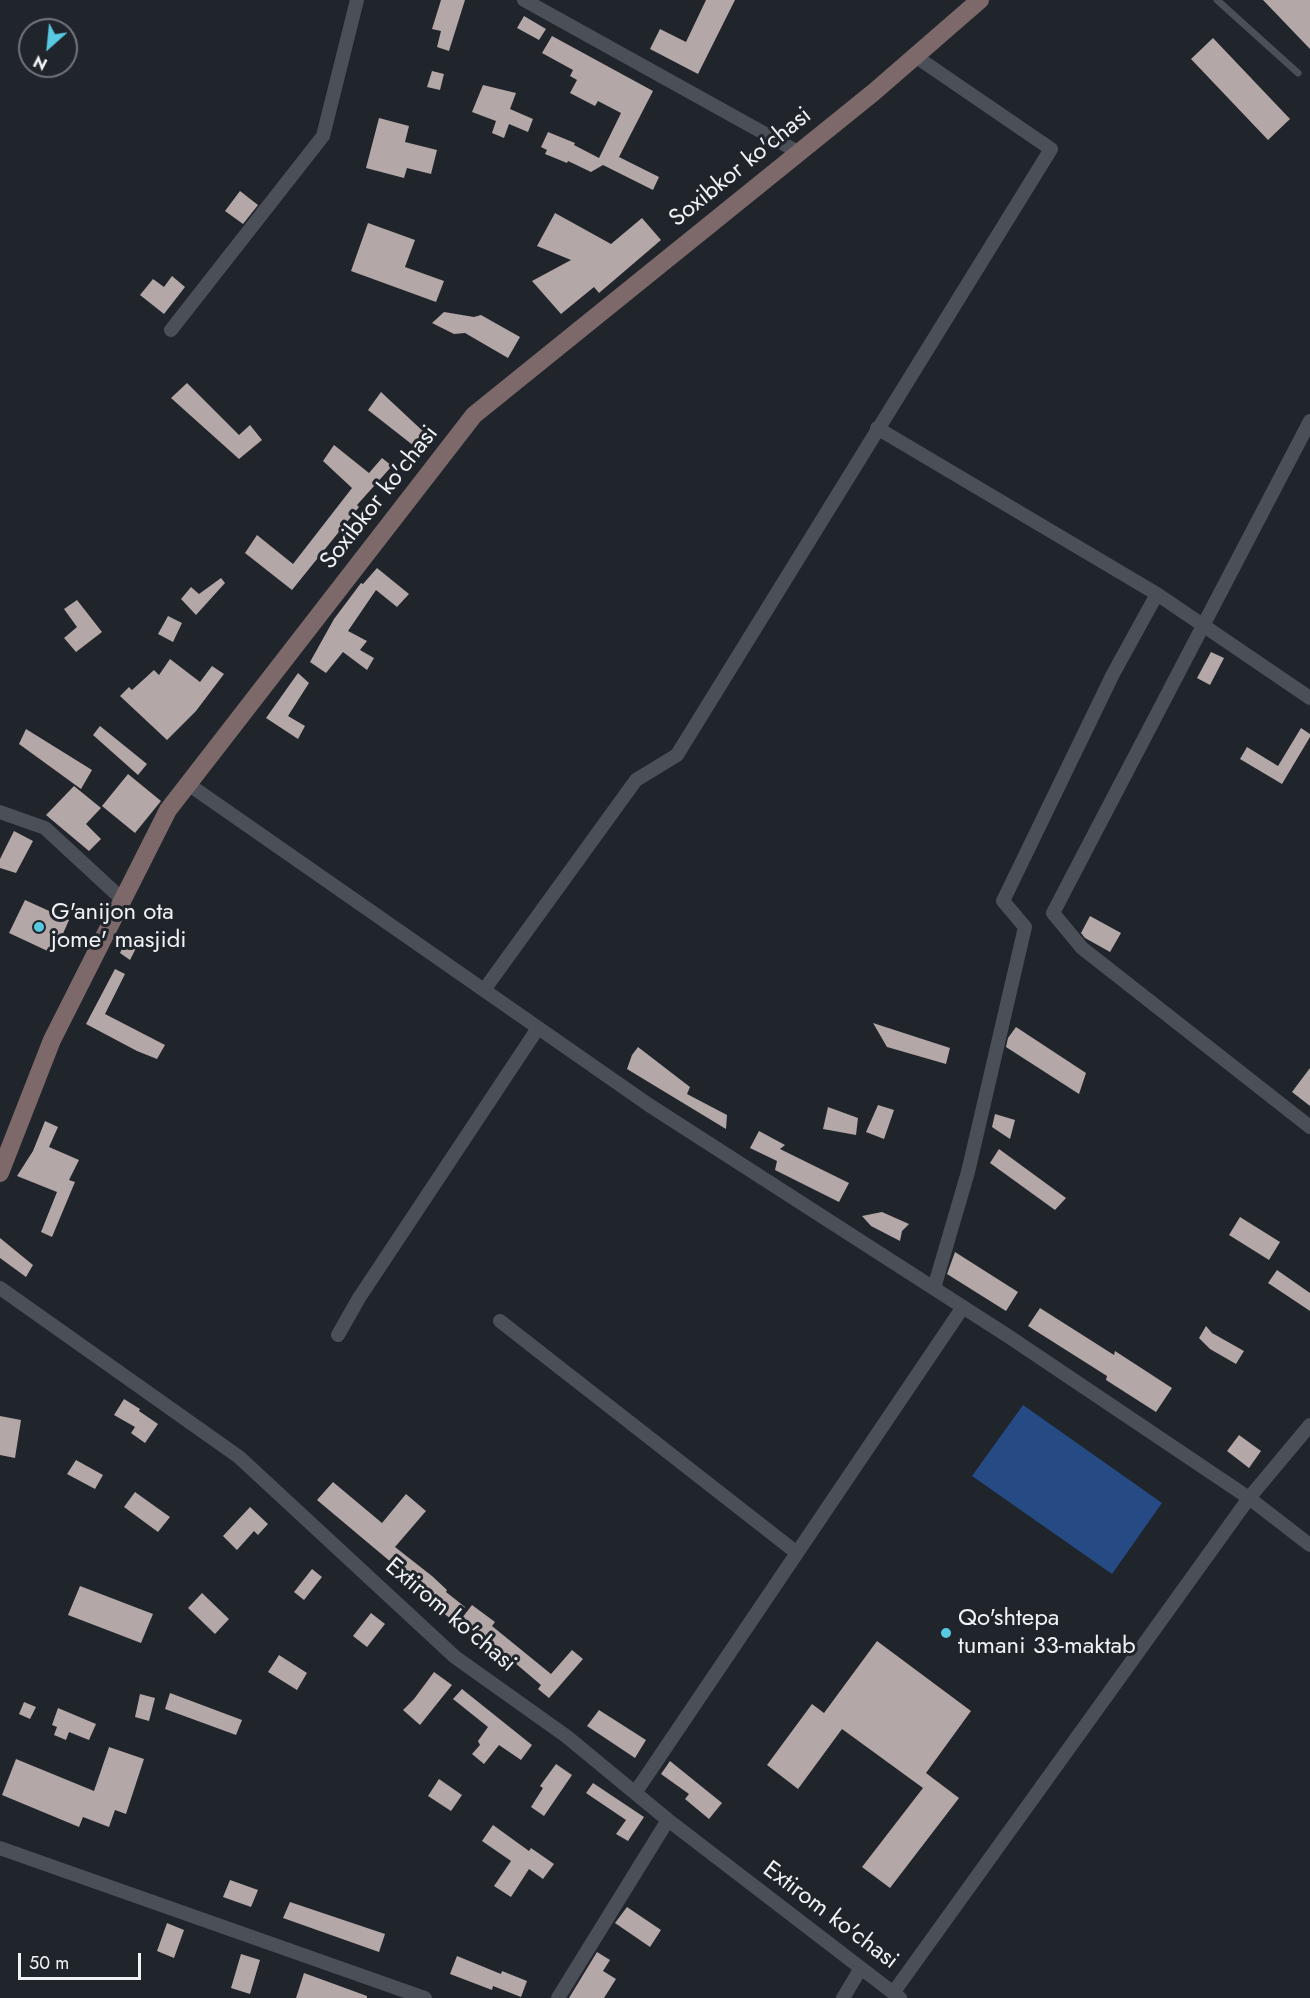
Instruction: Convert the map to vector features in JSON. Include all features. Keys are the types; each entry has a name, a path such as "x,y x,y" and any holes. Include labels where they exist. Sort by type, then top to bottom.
{"main road":[{"name":"Soxibkor ko'chasi","path":"0,1173 52,1040 168,810 474,415 798,152 980,0"}],"street":[{"path":"171,330 323,136 357,0"},
{"path":"524,0 798,152"},
{"path":"484,990 636,780 677,755 1051,149 915,56"},
{"path":"1310,421 1053,914 1082,948 1310,1127"},
{"path":"877,428 1157,594 1310,698"},
{"path":"934,1288 969,1172 1025,927 1003,901 1113,674 1157,594"},
{"path":"188,784 649,1106 963,1307 1249,1498 1310,1545"},
{"path":"0,812 45,828 123,900"},
{"path":"338,1335 358,1298 538,1028"},
{"name":"Extirom ko'chasi","path":"0,1288 239,1457 456,1657 566,1736 668,1820 897,1995"},
{"path":"635,1793 963,1307"},
{"path":"500,1321 797,1553"},
{"path":"897,1995 1249,1498 1310,1425"},
{"path":"558,1998 668,1820"},
{"path":"0,1848 424,1998"},
{"path":"843,1998 861,1968"}],"lane":[{"path":"1217,0 1298,73"}],"shaded area":[{"path":"1023,1405 1162,1503 1112,1574 972,1476"}],"building":[{"path":"441,0 465,0 449,51 437,47 441,31 432,29"},
{"path":"706,0 735,0 698,74 650,49 660,29 686,42"},
{"path":"1263,0 1310,0 1310,49"},
{"path":"524,16 546,29 539,40 517,28"},
{"path":"552,36 653,91 619,157 659,177 653,190 603,165 591,172 568,161 567,163 545,154 547,150 541,147 548,132 575,143 574,145 599,158 621,113 598,101 595,106 570,93 577,80 570,76 573,70 542,53"},
{"path":"1213,38 1290,119 1268,140 1191,59"},
{"path":"432,71 444,74 440,90 427,87"},
{"path":"483,85 516,93 510,109 533,119 528,132 509,124 504,138 492,133 496,121 472,112"},
{"path":"379,118 409,126 405,142 437,150 431,174 407,168 404,178 366,168"},
{"path":"240,191 258,205 243,224 225,211"},
{"path":"555,213 611,244 642,218 661,240 599,293 594,287 561,314 532,281 571,260 537,246"},
{"path":"368,223 415,240 405,267 444,281 436,302 351,271"},
{"path":"172,276 185,287 164,314 140,295 153,279 164,287"},
{"path":"444,312 474,317 481,315 520,337 508,358 465,333 454,334 432,323"},
{"path":"187,383 239,435 250,425 262,440 239,459 171,398"},
{"path":"381,392 426,434 414,446 368,410"},
{"path":"334,445 369,473 382,458 392,466 357,505 359,507 292,590 245,553 257,535 293,564 352,488 323,461"},
{"path":"377,568 409,594 397,607 376,590 348,631 367,641 360,650 374,658 367,670 343,652 326,673 310,662 334,619 361,583 363,584"},
{"path":"221,578 225,583 196,615 181,599 191,587 199,594"},
{"path":"77,600 102,632 76,652 64,638 77,627 64,609"},
{"path":"168,616 182,623 173,642 158,634"},
{"path":"1211,652 1224,658 1210,685 1197,678"},
{"path":"170,659 200,682 212,666 224,674 196,711 167,740 120,696 129,687 132,690 154,670 159,675"},
{"path":"298,673 309,683 288,716 305,726 298,739 266,718"},
{"path":"100,726 147,764 138,775 93,735"},
{"path":"1301,728 1310,734 1310,737 1282,784 1240,759 1247,747 1278,766"},
{"path":"26,729 92,770 81,789 19,744"},
{"path":"128,774 161,801 135,833 102,806"},
{"path":"74,786 101,808 86,824 101,839 89,851 46,815"},
{"path":"14,831 33,841 16,873 0,868 0,859"},
{"name":"G'anijon ota jome' masjidi","path":"25,900 69,920 54,954 9,933"},
{"path":"1090,916 1121,933 1110,952 1085,938 1081,933"},
{"path":"125,942 136,948 130,960 120,953"},
{"path":"115,969 125,974 105,1014 165,1045 157,1059 86,1024"},
{"path":"873,1023 950,1048 946,1064 887,1047"},
{"path":"1016,1027 1086,1073 1079,1094 1006,1047 1008,1038"},
{"path":"638,1047 690,1087 687,1094 727,1115 726,1129 627,1069"},
{"path":"1310,1068 1310,1106 1292,1092"},
{"path":"878,1105 894,1110 884,1139 866,1132"},
{"path":"828,1107 858,1118 856,1135 823,1129"},
{"path":"995,1114 1015,1120 1010,1139 992,1127"},
{"path":"45,1121 58,1127 49,1147 79,1160 69,1180 75,1182 52,1237 41,1232 57,1192 17,1176 33,1151"},
{"path":"759,1131 785,1145 780,1149 849,1183 839,1202 775,1170 777,1161 750,1148"},
{"path":"999,1149 1066,1198 1055,1210 990,1163"},
{"path":"882,1212 909,1224 902,1231 900,1241 871,1226 862,1216"},
{"path":"1240,1217 1280,1242 1269,1260 1229,1235"},
{"path":"0,1238 33,1265 26,1277 0,1258"},
{"path":"955,1252 1018,1292 1006,1311 947,1274"},
{"path":"1277,1270 1310,1293 1310,1311 1268,1283"},
{"path":"1040,1308 1114,1355 1115,1351 1172,1388 1156,1412 1106,1380 1107,1376 1028,1326"},
{"path":"1206,1326 1212,1333 1244,1351 1236,1364 1210,1349 1199,1338"},
{"path":"124,1399 158,1424 145,1443 131,1433 135,1427 114,1415"},
{"path":"0,1416 21,1420 15,1458 0,1455"},
{"path":"1239,1435 1261,1451 1249,1468 1227,1451"},
{"path":"76,1460 103,1475 95,1489 67,1474"},
{"path":"333,1482 382,1523 406,1494 426,1511 395,1547 432,1576 447,1590 446,1592 465,1607 454,1621 439,1610 423,1594 424,1592 398,1568 317,1500"},
{"path":"135,1492 170,1517 158,1532 124,1507"},
{"path":"250,1507 268,1524 258,1535 254,1531 237,1550 223,1536"},
{"path":"312,1569 322,1577 304,1600 294,1592"},
{"path":"80,1586 153,1614 141,1643 68,1615"},
{"path":"202,1593 229,1619 215,1634 188,1608"},
{"path":"472,1605 495,1622 492,1626 551,1674 572,1650 583,1659 549,1698 538,1689 541,1685 462,1618"},
{"path":"371,1613 385,1624 367,1647 353,1636"},
{"path":"877,1641 971,1711 926,1773 959,1798 890,1888 862,1867 923,1788 842,1729 798,1789 767,1765 812,1704 824,1713"},
{"path":"279,1655 307,1673 297,1690 268,1672"},
{"path":"434,1672 452,1685 420,1725 403,1710"},
{"path":"462,1689 532,1745 521,1760 499,1745 484,1764 472,1754 480,1745 478,1741 488,1727 453,1699"},
{"path":"170,1693 242,1720 236,1735 165,1709"},
{"path":"140,1694 155,1698 149,1721 135,1717"},
{"path":"24,1702 36,1707 30,1719 19,1714"},
{"path":"58,1708 96,1724 89,1740 69,1732 66,1740 54,1735 57,1727 52,1725"},
{"path":"599,1710 646,1740 635,1758 587,1726"},
{"path":"109,1747 144,1759 126,1814 115,1810 109,1827 83,1817 79,1827 2,1795 16,1759 94,1791"},
{"path":"670,1761 722,1803 709,1819 685,1799 689,1794 661,1774"},
{"path":"556,1764 572,1775 544,1816 531,1807 543,1788 540,1786"},
{"path":"439,1779 462,1795 451,1811 428,1796"},
{"path":"593,1783 644,1817 628,1841 616,1834 626,1820 586,1793"},
{"path":"493,1825 529,1851 531,1848 554,1864 543,1879 529,1869 511,1897 494,1886 511,1861 482,1841"},
{"path":"230,1880 258,1890 251,1907 223,1897"},
{"path":"290,1902 385,1934 379,1952 283,1918"},
{"path":"627,1907 661,1930 650,1947 615,1923"},
{"path":"167,1923 184,1930 174,1958 157,1951"},
{"path":"597,1952 610,1960 603,1971 616,1979 604,1998 569,1998"},
{"path":"241,1954 260,1960 250,1994 231,1988"},
{"path":"457,1956 501,1974 502,1971 527,1981 521,1997 493,1986 492,1990 450,1974"},
{"path":"304,1973 367,1996 367,1998 296,1998"}],"place":[{"name":"G'anijon ota jome' masjidi","path":"39,927"},
{"name":"Qo'shtepa tumani 33-maktab","path":"946,1633"}]}
